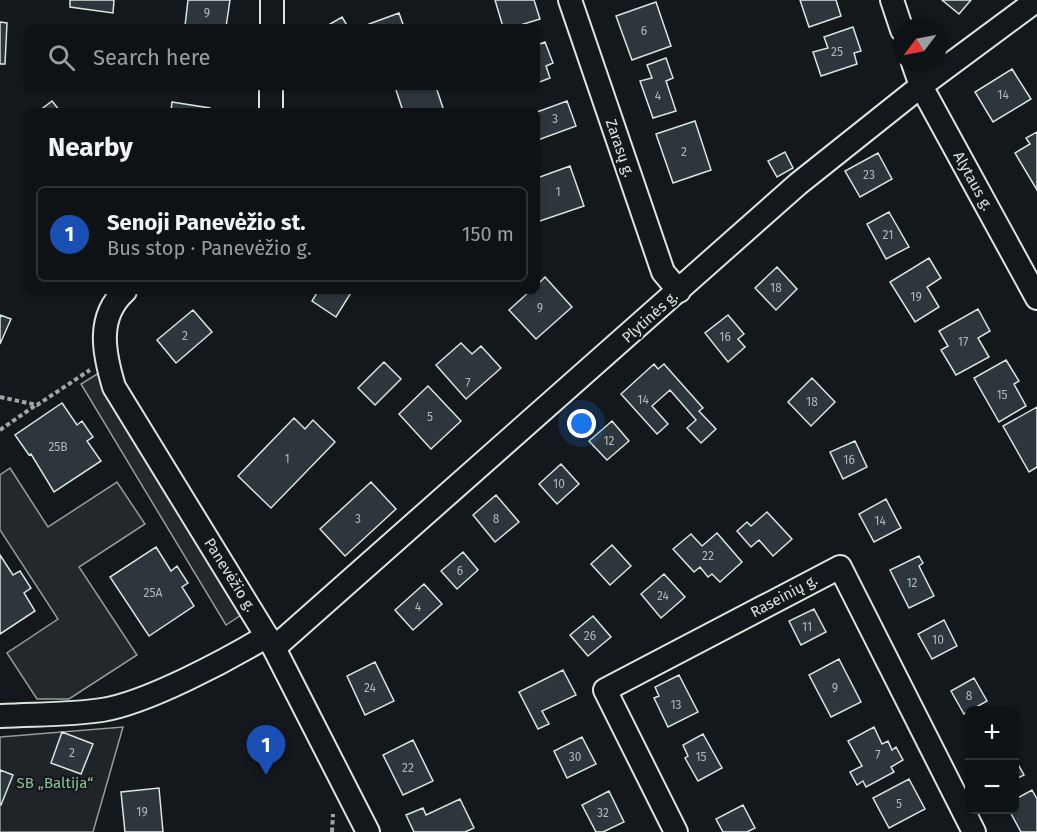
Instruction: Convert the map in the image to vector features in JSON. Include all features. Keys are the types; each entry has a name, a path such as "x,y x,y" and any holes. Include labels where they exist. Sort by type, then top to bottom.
{"street":[{"path":"272,0 272,24"},
{"name":"Zarasų g.","path":"570,0 663,272 679,291"},
{"path":"892,0 898,18"},
{"name":"Plytinės g.","path":"0,716 103,710 125,704 229,657 270,642 679,291 798,184 921,86 1037,0"},
{"name":"Alytaus g.","path":"916,72 921,86 1037,298"},
{"path":"270,108 271,90"},
{"name":"Panevėžio g.","path":"122,294 116,299 107,318 104,353 114,387 270,642 368,832"},
{"name":"Raseinių g.","path":"676,832 605,690 840,567 974,832"}],"path":[{"path":"0,430 99,364"},
{"path":"0,397 37,405"},
{"path":"332,832 333,814"}],"green space":[{"name":"SB „Baltija“","path":"123,727 93,832 0,832 0,737"}],"shaded area":[{"path":"102,371 250,609 226,625 81,384"},
{"path":"10,468 48,527 117,482 145,524 79,567 137,655 69,699 37,699 7,653 58,619 0,530 0,475"}],"building":[{"path":"70,0 114,0 113,13 70,7"},
{"path":"188,0 230,0 226,24 185,24"},
{"path":"495,0 534,0 540,19 524,24 502,24"},
{"path":"800,0 836,0 841,16 809,27"},
{"path":"942,0 971,0 959,14"},
{"path":"656,2 671,46 632,60 616,16"},
{"path":"399,13 403,24 369,24"},
{"path":"342,17 346,24 330,24"},
{"path":"0,22 7,23 5,64 0,64"},
{"path":"853,27 861,51 854,53 857,64 821,76 813,52 828,48 824,37"},
{"path":"545,42 553,63 546,66 550,78 540,82 540,44"},
{"path":"666,58 673,78 666,81 676,111 653,118 640,81 652,78 647,65"},
{"path":"1012,69 1031,99 993,122 975,92"},
{"path":"396,90 437,90 443,108 402,108"},
{"path":"52,101 58,108 43,108"},
{"path":"567,101 576,126 540,139 540,111"},
{"path":"172,102 210,108 171,108"},
{"path":"695,121 711,170 673,183 656,134"},
{"path":"1037,132 1037,190 1015,153 1030,144 1026,138"},
{"path":"785,152 793,168 777,177 768,161"},
{"path":"878,153 892,179 860,197 845,171"},
{"path":"570,166 584,206 540,221 540,177"},
{"path":"889,212 909,247 886,259 867,224"},
{"path":"929,258 941,278 927,287 939,307 915,322 890,282"},
{"path":"777,267 797,289 776,310 755,288"},
{"path":"545,277 572,307 536,339 509,310 527,294 540,294 540,282"},
{"path":"316,294 350,294 336,317 312,301"},
{"path":"978,309 990,331 978,338 989,357 956,375 941,350 948,346 939,331"},
{"path":"193,310 212,332 176,363 157,340"},
{"path":"0,315 11,319 0,344"},
{"path":"728,315 744,334 738,339 745,347 728,362 705,333"},
{"path":"461,343 472,354 481,346 501,368 466,399 436,365"},
{"path":"1006,360 1019,381 1014,384 1026,406 999,422 974,378"},
{"path":"384,362 401,379 375,405 358,388"},
{"path":"654,364 658,369 664,364 703,408 699,411 716,429 701,443 687,428 696,420 670,390 652,406 668,424 657,434 621,394"},
{"path":"812,378 835,402 811,426 788,402"},
{"path":"428,386 461,421 431,449 399,414"},
{"path":"62,403 77,425 82,421 93,437 87,441 101,461 54,492 31,454 29,455 15,435"},
{"path":"1037,407 1037,467 1029,472 1003,426"},
{"path":"294,418 305,429 313,420 335,442 271,508 238,476"},
{"path":"612,421 629,441 607,460 589,441"},
{"path":"855,441 867,467 843,479 830,452"},
{"path":"561,464 579,484 557,504 539,484"},
{"path":"371,482 396,509 345,556 320,529"},
{"path":"496,495 519,522 495,542 473,515"},
{"path":"886,499 901,528 874,542 859,514"},
{"path":"767,512 792,539 773,556 759,540 751,547 737,531 747,522 751,526"},
{"path":"717,533 742,562 720,582 712,574 708,577 700,567 694,572 673,549 691,534 702,546"},
{"path":"612,545 631,566 610,585 591,564"},
{"path":"156,547 171,571 177,566 188,583 182,587 194,606 149,636 110,577"},
{"path":"463,552 478,570 457,589 441,571"},
{"path":"0,555 13,575 20,571 31,588 24,593 35,611 0,634"},
{"path":"919,556 923,563 919,566 934,596 909,608 890,570"},
{"path":"664,574 685,597 661,618 641,594"},
{"path":"424,584 442,604 413,630 395,610"},
{"path":"814,609 826,632 801,645 789,621"},
{"path":"593,616 611,637 588,656 570,635"},
{"path":"944,620 957,646 932,659 918,634"},
{"path":"839,659 861,702 831,717 809,675"},
{"path":"375,662 394,701 365,715 347,676"},
{"path":"563,670 576,695 542,711 549,724 538,729 519,692"},
{"path":"679,675 698,712 668,727 654,698 659,696 655,687"},
{"path":"974,678 987,701 978,706 965,706 964,714 951,691"},
{"path":"874,727 882,744 888,741 892,750 896,747 903,760 891,767 894,772 866,787 863,781 857,785 850,772 862,766 848,741"},
{"path":"62,732 93,744 81,774 51,763"},
{"path":"703,734 722,768 698,781 685,758 688,756 683,745"},
{"path":"582,737 596,764 567,778 554,751"},
{"path":"413,740 433,781 403,795 383,755"},
{"path":"1019,766 1024,775 1019,778"},
{"path":"0,770 13,775 1,805 0,804"},
{"path":"909,779 925,809 889,828 873,798"},
{"path":"159,788 163,832 125,832 121,792"},
{"path":"1032,790 1037,799 1037,832 1021,832 1011,814 1019,814 1019,797"},
{"path":"609,791 624,822 603,832 596,832 582,805"},
{"path":"460,799 474,828 465,832 414,832 406,815 423,808 426,815"},
{"path":"743,805 755,828 747,832 723,832 716,819"}],"place":[{"name":"Senoji Panevėžio st.","path":"266,775"}]}
